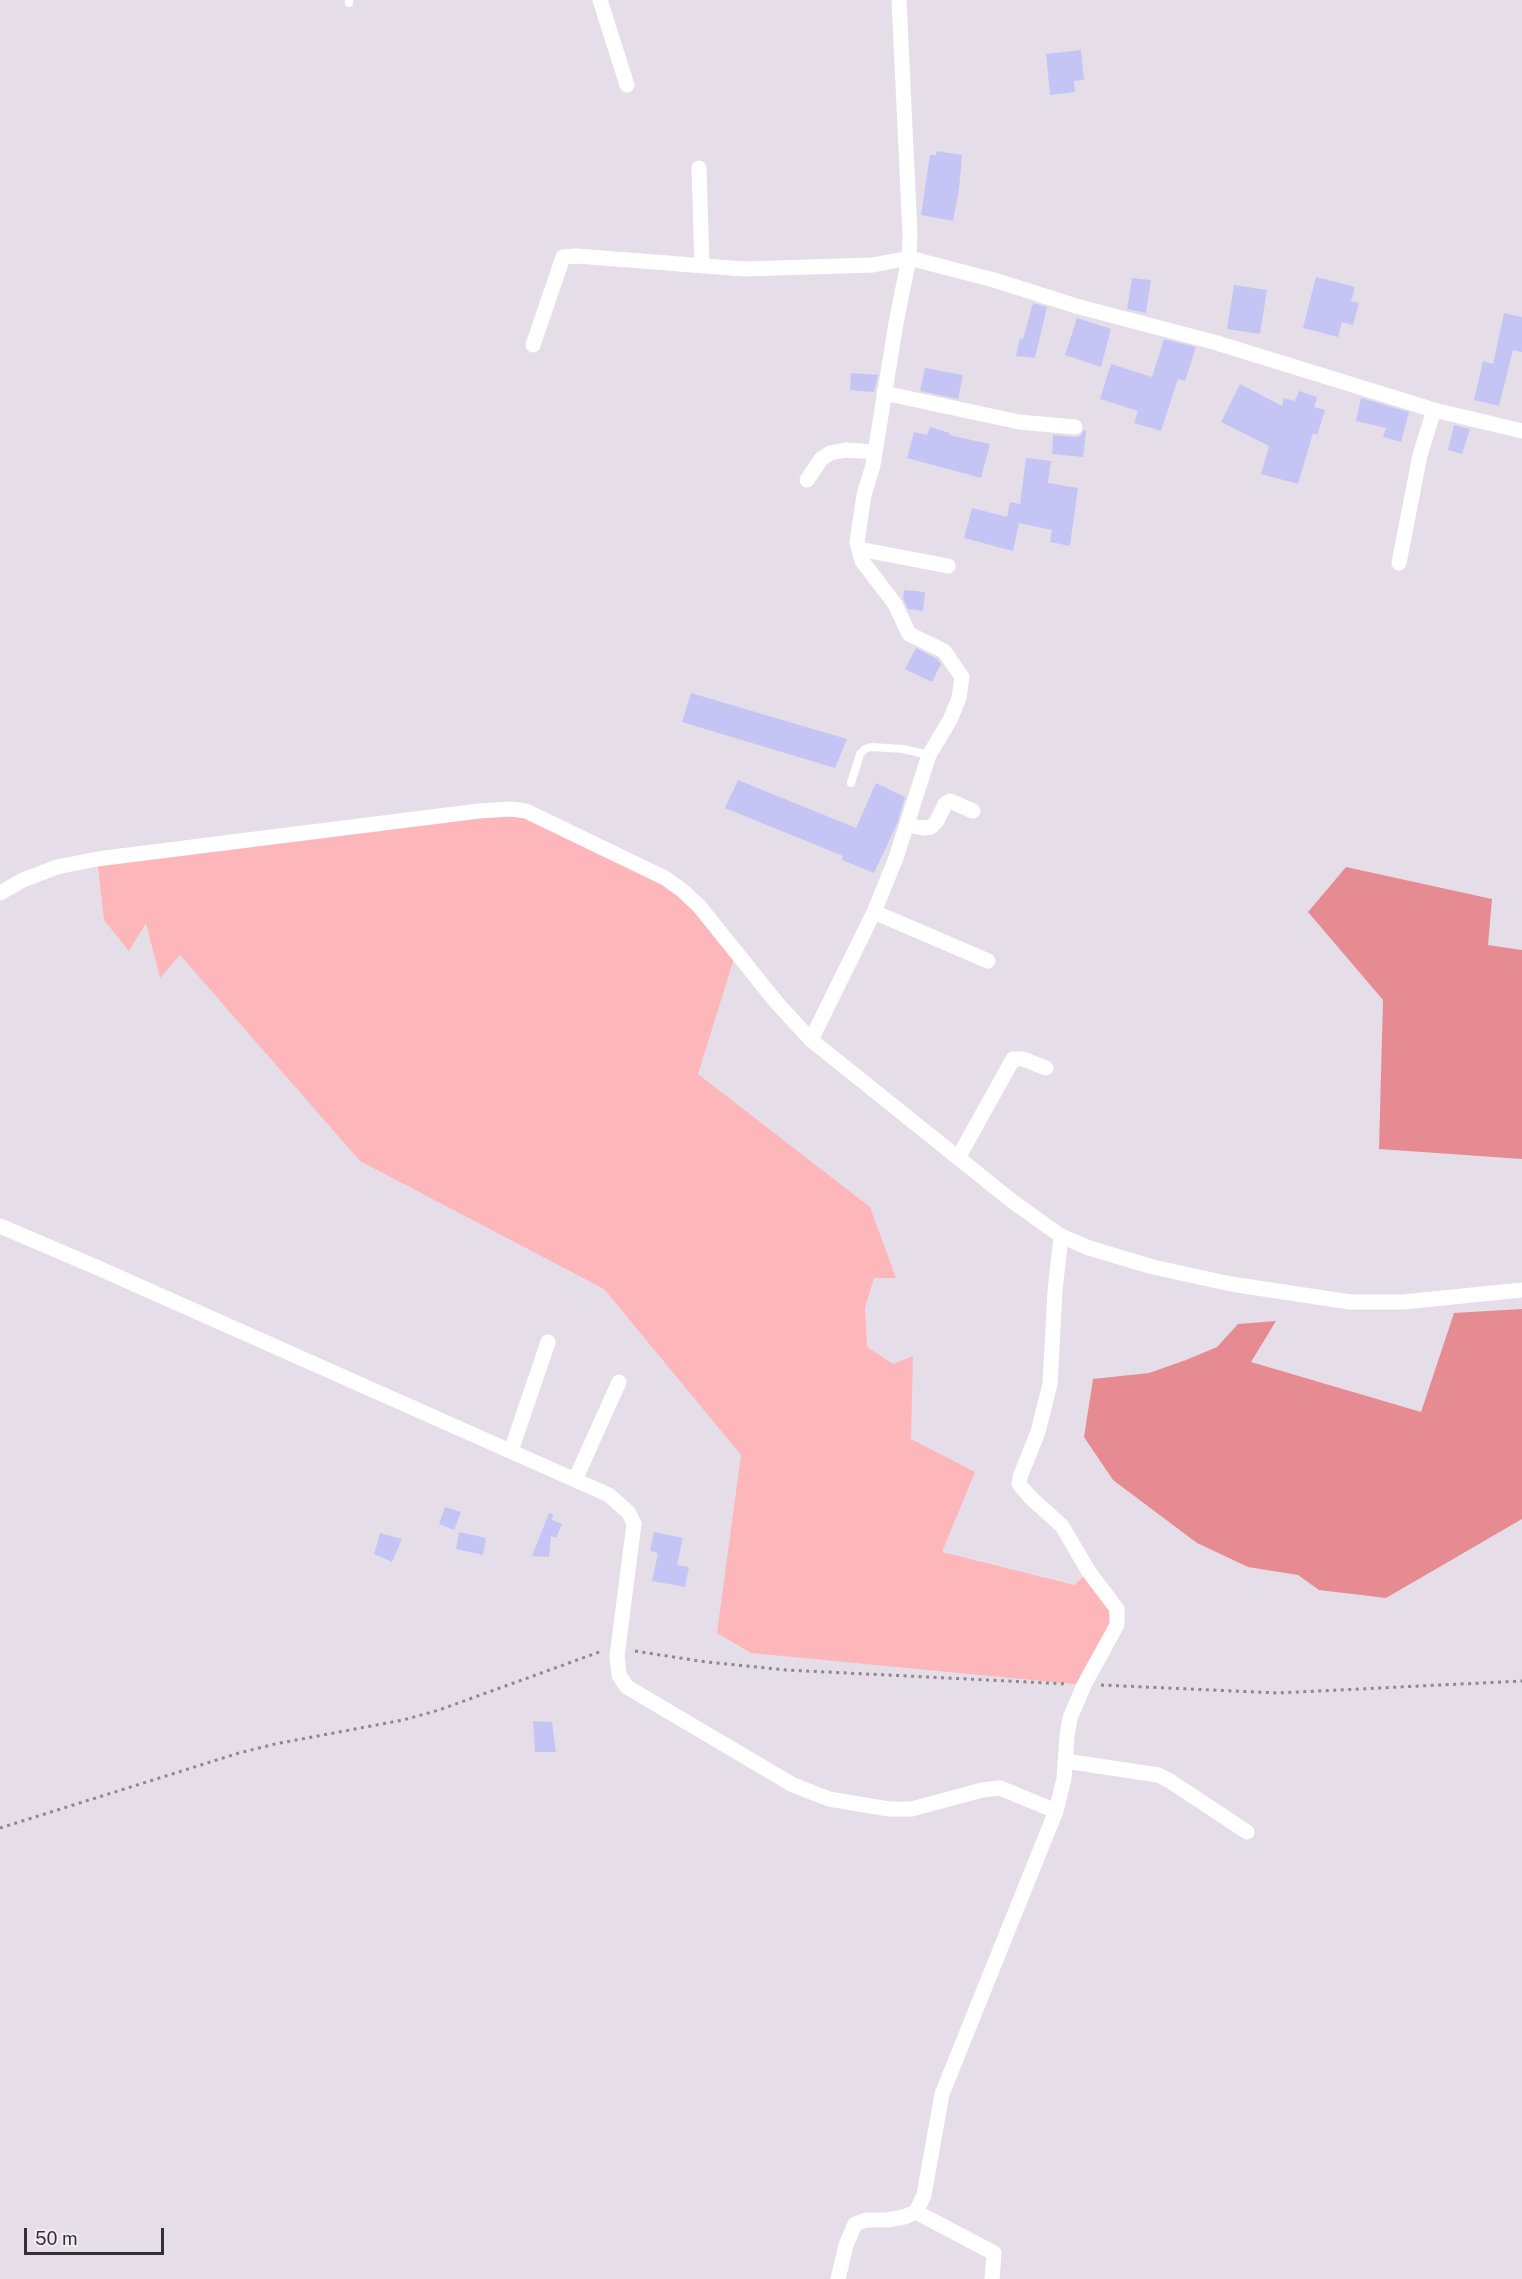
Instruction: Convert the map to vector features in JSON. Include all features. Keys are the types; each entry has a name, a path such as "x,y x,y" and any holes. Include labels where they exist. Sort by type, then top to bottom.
{"street":[{"path":"600,0 627,85"},
{"path":"811,1040 874,912 907,825 929,755 950,720 959,698 962,677 944,651 909,634 895,604 862,561 857,543 909,258 910,234 898,0"},
{"path":"699,168 702,266"},
{"path":"533,345 563,258 577,256 744,269 873,265 909,258 994,280 1076,306 1217,343 1434,410 1522,431"},
{"path":"885,393 1019,422 1075,427"},
{"path":"1399,563 1420,455 1434,410"},
{"path":"807,480 821,459 830,453 846,450 875,452"},
{"path":"859,549 948,566"},
{"path":"907,825 932,827 945,804 950,801 973,812"},
{"path":"0,893 23,880 57,867 96,859 479,810 526,811 665,878 683,891 699,906 777,1003 811,1040 1012,1201 1061,1236 1089,1248 1153,1268 1231,1284 1350,1302 1403,1302 1522,1290"},
{"path":"874,912 988,961"},
{"path":"958,1158 1013,1059 1023,1059 1046,1068"},
{"path":"0,1226 118,1276 609,1495 629,1512 634,1524 634,1539 617,1652 620,1675 627,1688 793,1785 829,1799 889,1809 912,1809 982,1790 1000,1788 1056,1811"},
{"path":"838,2279 846,2245 855,2224 866,2220 904,2217 916,2212 924,2195 942,2094 1056,1811 1064,1779 1066,1736 1080,1694 1118,1625 1117,1609 1089,1572 1062,1526 1019,1484 1038,1432 1050,1384 1055,1292 1061,1236"},
{"path":"511,1451 548,1342"},
{"path":"575,1480 619,1382"},
{"path":"1065,1761 1158,1774 1247,1832"},
{"path":"916,2212 994,2253 992,2279"}],"lane":[{"path":"851,783 860,754 865,749 871,747 903,750 929,755"}],"path":[{"path":"0,1828 239,1753 274,1744 404,1720 439,1710 594,1652 617,1652 786,1670 1080,1694 1278,1693 1522,1681"}],"shaded area":[{"path":"511,809 665,878 736,952 698,1074 870,1207 896,1278 874,1278 865,1308 867,1347 893,1364 913,1356 911,1439 975,1472 942,1552 1074,1585 1089,1572 1118,1616 1084,1685 751,1653 717,1633 741,1455 604,1289 360,1161 180,955 160,978 146,923 129,951 104,920 97,859"},
{"path":"1346,867 1492,899 1488,945 1522,950 1522,1159 1379,1149 1383,1000 1308,912"},
{"path":"1522,1309 1522,1519 1386,1598 1319,1590 1298,1575 1248,1567 1197,1543 1113,1480 1084,1437 1093,1379 1149,1373 1217,1347 1238,1324 1276,1321 1251,1362 1421,1412 1454,1313"}],"building":[{"path":"1081,50 1084,80 1074,81 1075,92 1050,95 1046,54"},
{"path":"937,151 962,155 953,221 921,215 930,155 936,155"},
{"path":"1316,277 1355,287 1351,301 1359,303 1353,325 1342,322 1338,337 1303,328"},
{"path":"1132,278 1151,280 1146,313 1127,309"},
{"path":"1234,285 1267,290 1260,334 1227,329"},
{"path":"1033,303 1047,307 1035,358 1016,356 1020,338 1023,339"},
{"path":"1504,313 1522,317 1522,352 1513,350 1499,406 1474,400 1483,361 1493,364"},
{"path":"1077,318 1111,329 1101,367 1065,355"},
{"path":"1164,339 1196,347 1185,381 1178,379 1161,431 1134,423 1138,411 1100,399 1111,364 1152,377"},
{"path":"925,368 963,375 958,399 920,391"},
{"path":"851,373 878,375 874,392 850,390"},
{"path":"1240,384 1282,406 1284,398 1295,401 1299,391 1317,397 1314,407 1325,410 1317,435 1313,433 1298,484 1261,474 1269,446 1221,422"},
{"path":"1361,398 1409,412 1401,442 1383,437 1386,428 1356,421"},
{"path":"1454,425 1470,429 1462,454 1448,450"},
{"path":"930,427 950,433 949,435 990,444 981,478 907,458 914,432 927,435"},
{"path":"1084,430 1086,431 1083,457 1052,454 1053,435 1075,437 1080,436"},
{"path":"1026,458 1051,461 1048,483 1078,488 1070,546 1050,542 1052,530 1019,523 1013,551 964,538 972,508 1007,517 1010,502 1020,504"},
{"path":"904,590 925,592 923,611 908,609 903,598"},
{"path":"916,648 937,659 941,664 932,682 905,669"},
{"path":"691,693 847,739 835,768 682,722"},
{"path":"738,780 856,828 876,783 905,797 897,824 874,873 842,860 843,856 725,808"},
{"path":"445,1507 461,1512 454,1530 439,1524"},
{"path":"549,1513 553,1514 552,1520 562,1524 556,1538 551,1536 549,1557 532,1556"},
{"path":"459,1532 486,1538 483,1555 456,1549"},
{"path":"654,1532 683,1538 677,1565 689,1567 685,1587 652,1581 658,1553 650,1551"},
{"path":"380,1533 402,1539 392,1562 374,1554"},
{"path":"533,1721 552,1722 556,1752 535,1752"}]}
